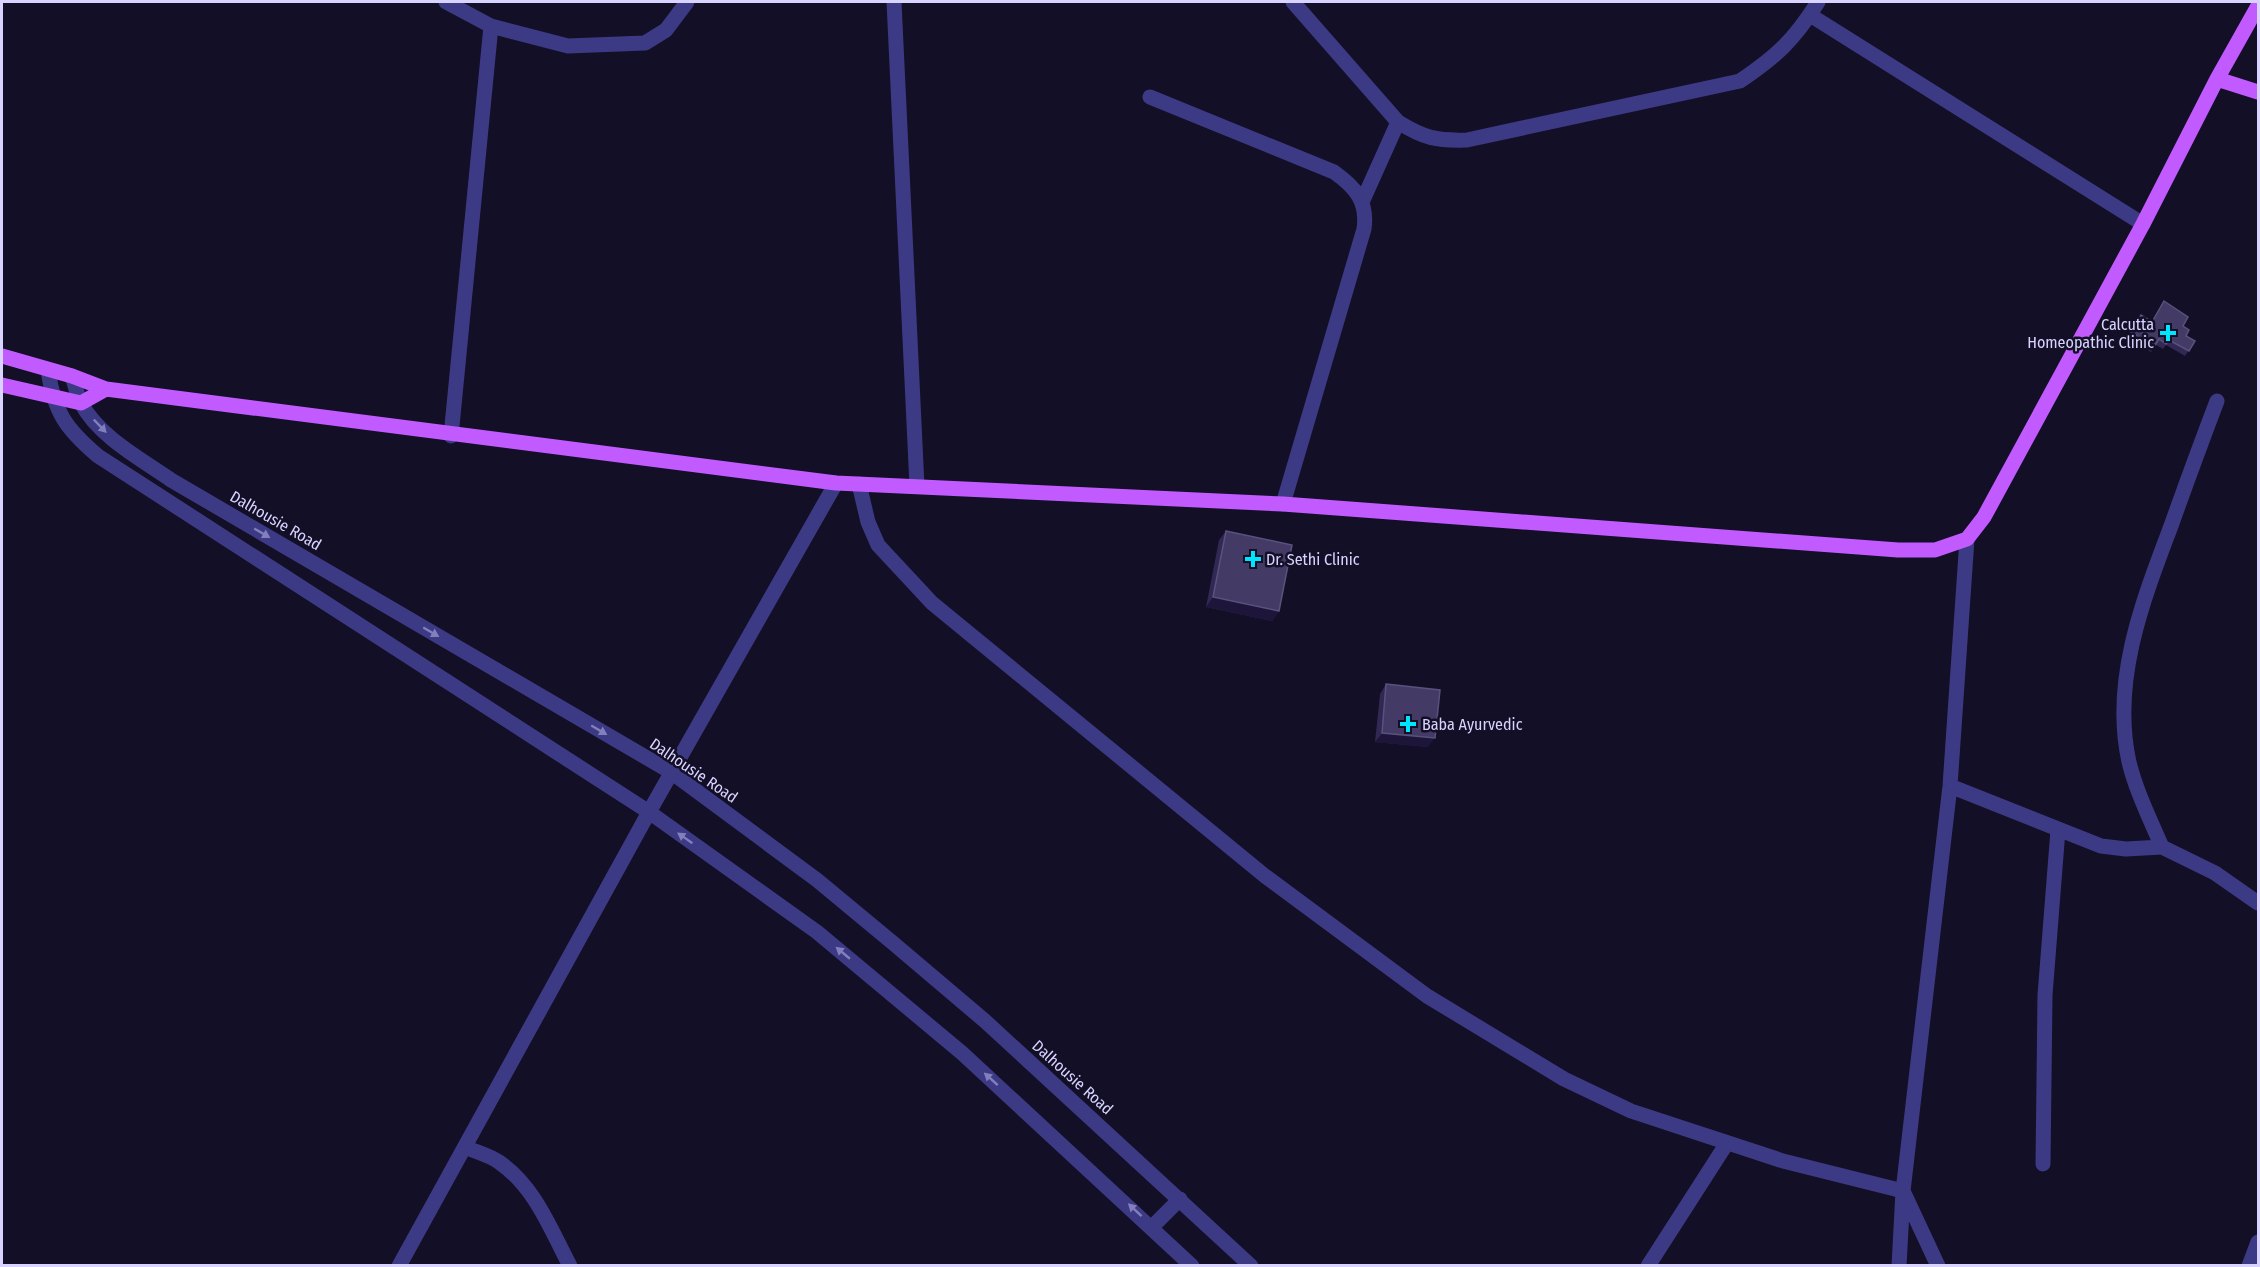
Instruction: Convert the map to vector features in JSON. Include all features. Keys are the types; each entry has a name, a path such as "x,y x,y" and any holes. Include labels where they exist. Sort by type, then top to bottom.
{"main road":[{"path":"2,357 72,376 106,390 451,436 836,483 1283,504 1898,550 1935,550 1967,538 1984,517 2143,224 2217,79 2259,6"},
{"path":"2217,79 2259,93"},
{"path":"2,385 81,403 106,390"}],"street":[{"path":"446,2 491,26 568,46 645,43 666,30 687,2"},
{"path":"894,2 917,486"},
{"path":"1293,2 1398,122 1420,135 1439,141 1467,140 1740,81 1771,59 1796,36 1814,8 2143,224"},
{"path":"451,436 491,26"},
{"path":"1150,97 1334,172 1350,183 1363,200"},
{"path":"1283,504 1364,229 1363,200 1398,122"},
{"path":"48,370 52,398 61,418 75,437 98,456 649,812 818,932 962,1053 1192,1266"},
{"name":"Dalhousie Road","path":"72,376 81,403 114,440 171,480 671,772 817,880 985,1021 1251,1266"},
{"path":"2162,847 2129,761 2126,733 2126,683 2133,638 2145,594 2217,401"},
{"path":"399,1266 671,772 836,483"},
{"path":"859,484 868,522 878,545 932,603 1265,876 1427,996 1564,1080 1631,1112 1783,1161 1903,1191"},
{"path":"1899,1266 1903,1191 1950,786 1967,538"},
{"path":"1950,786 2101,846 2126,849 2162,847 2208,869 2259,903"},
{"path":"2043,1164 2045,995 2058,830"},
{"path":"1648,1266 1727,1143"},
{"path":"465,1147 498,1161 524,1185 536,1201 570,1266"},
{"path":"1903,1191 1938,1266"},
{"path":"1152,1227 1180,1199"},
{"path":"2249,1266 2259,1242"}],"building":[{"path":"2164,301 2188,317 2183,326 2189,330 2186,336 2195,341 2189,351 2169,340 2166,344 2159,339 2154,347 2131,332 2141,315 2152,322"},
{"path":"1226,531 1292,545 1279,611 1213,597"},
{"path":"1386,684 1440,690 1435,738 1382,733"}],"place":[{"name":"Calcutta Homeopathic Clinic","path":"2168,333"},
{"name":"Dr. Sethi Clinic","path":"1253,559"},
{"name":"Baba Ayurvedic","path":"1408,724"}]}
